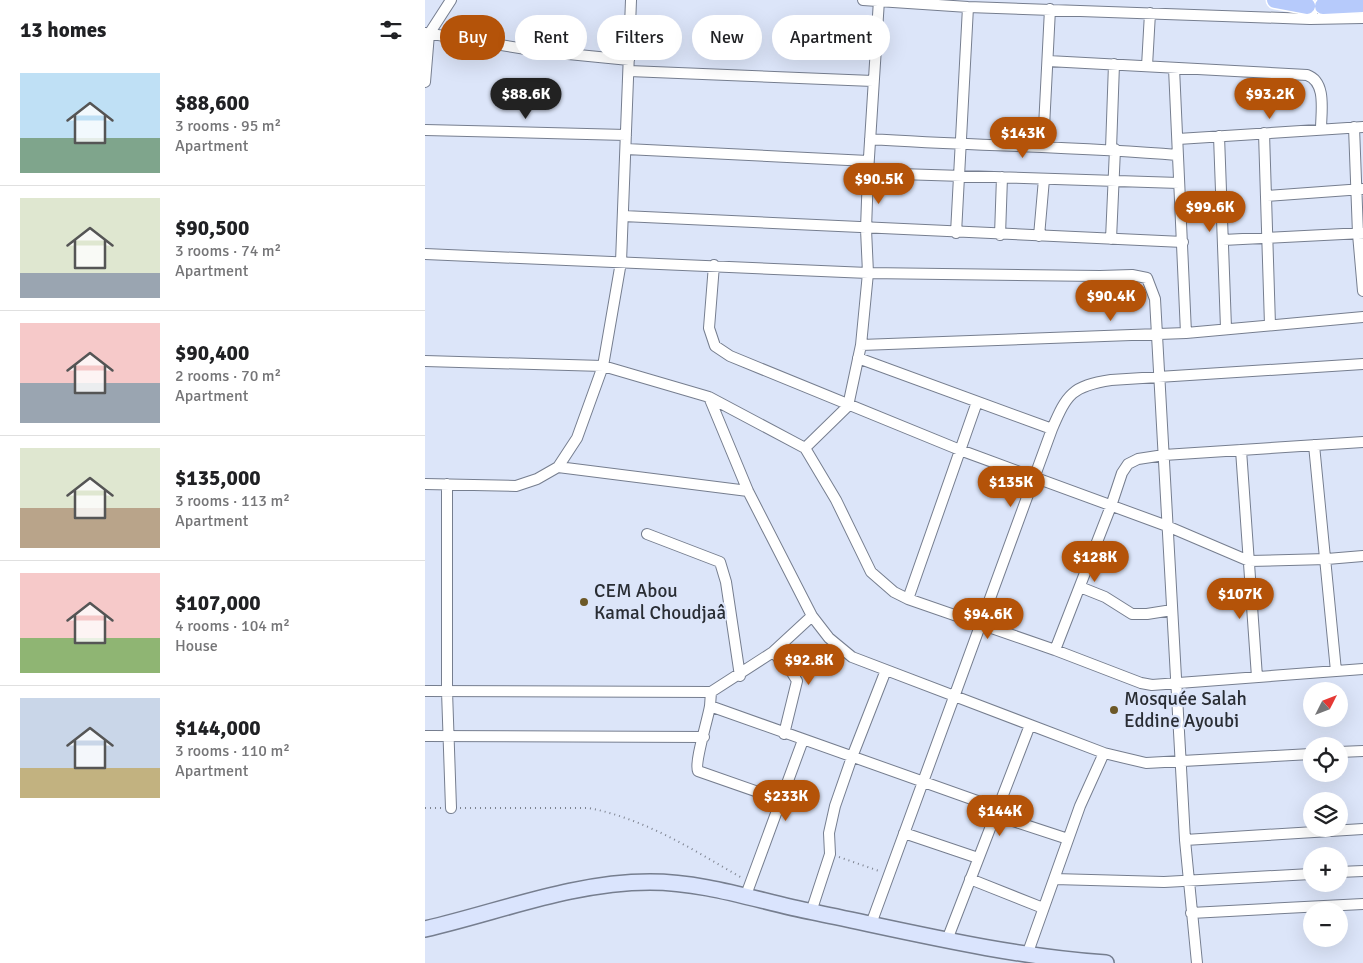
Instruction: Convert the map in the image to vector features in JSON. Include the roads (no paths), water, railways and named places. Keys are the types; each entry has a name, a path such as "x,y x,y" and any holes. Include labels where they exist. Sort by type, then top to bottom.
{"main road":[{"path":"1275,0 1314,7 1363,4"}],"street":[{"path":"425,78 427,34 451,0"},
{"path":"630,15 631,0"},
{"path":"863,0 967,7 1150,13 1314,7 1363,18"},
{"path":"805,448 848,406 861,345 868,273 865,229 879,0"},
{"path":"956,233 967,7"},
{"path":"1043,147 1050,9"},
{"path":"1147,66 1150,13"},
{"path":"427,34 538,51 597,57"},
{"path":"425,484 516,486 537,479 557,467 577,438 603,366 621,262 629,60"},
{"path":"1048,61 1296,73 1313,77 1321,92 1321,129"},
{"path":"1111,239 1113,64"},
{"path":"1174,68 1187,333"},
{"path":"629,71 873,81"},
{"path":"1178,139 1359,127 1360,233 1363,291"},
{"path":"425,130 626,135"},
{"path":"1265,133 1270,325"},
{"path":"1219,136 1226,328"},
{"path":"869,139 961,145 1113,149 1177,155"},
{"path":"626,149 868,161"},
{"path":"868,173 1179,183"},
{"path":"1000,235 1002,177"},
{"path":"1039,236 1044,179"},
{"path":"1267,196 1360,189"},
{"path":"623,216 865,229 1183,242"},
{"path":"1223,240 1360,233"},
{"path":"425,254 868,273 1142,275 1151,284 1155,299 1185,840 1197,963"},
{"path":"714,265 709,328 715,346 730,356 848,406 960,450 1036,476 1167,526 1249,561 1327,560 1363,556"},
{"path":"861,345 1187,333 1363,317"},
{"path":"858,358 1052,429"},
{"path":"425,361 603,366 709,397 805,448 835,500 871,572 894,592 908,599 1055,650 1141,683 1152,685 1177,684 1363,669"},
{"path":"871,924 1052,429 1067,397 1080,387 1111,380 1159,379 1363,364"},
{"path":"709,397 748,491 812,616 839,649 852,657 1103,753 1146,763 1303,754"},
{"path":"908,599 977,402"},
{"path":"1055,650 1122,473 1128,464 1138,459 1164,455 1363,442"},
{"path":"1314,445 1327,560 1336,671"},
{"path":"1241,450 1257,677"},
{"path":"557,467 748,491"},
{"path":"447,484 447,690 451,808"},
{"path":"647,534 720,562 726,582 739,676"},
{"path":"1080,587 1105,597 1132,614 1172,610"},
{"path":"425,690 711,692 739,676 773,652 812,616"},
{"path":"773,652 791,671 797,681 784,734"},
{"path":"811,912 830,854 829,833 851,757 886,670"},
{"path":"711,692 704,737 698,755 698,771 781,800"},
{"path":"710,706 784,734 923,781 1068,838"},
{"path":"947,940 1031,725"},
{"path":"425,736 704,737"},
{"path":"748,889 803,740"},
{"path":"1348,752 1363,751"},
{"path":"1027,955 1068,838 1103,753"},
{"path":"1185,840 1363,829"},
{"path":"904,833 978,858"},
{"path":"1348,872 1363,871"},
{"path":"1054,879 1143,883 1303,874"},
{"path":"971,879 1043,908"},
{"path":"425,929 532,900 617,884 660,883 748,889 811,912 1027,955 1106,963"},
{"path":"1191,913 1363,904"}],"place":[{"name":"CEM Abou Kamal Choudjaâ","path":"584,602"},
{"name":"Mosquée Salah Eddine Ayoubi","path":"1114,710"}]}
